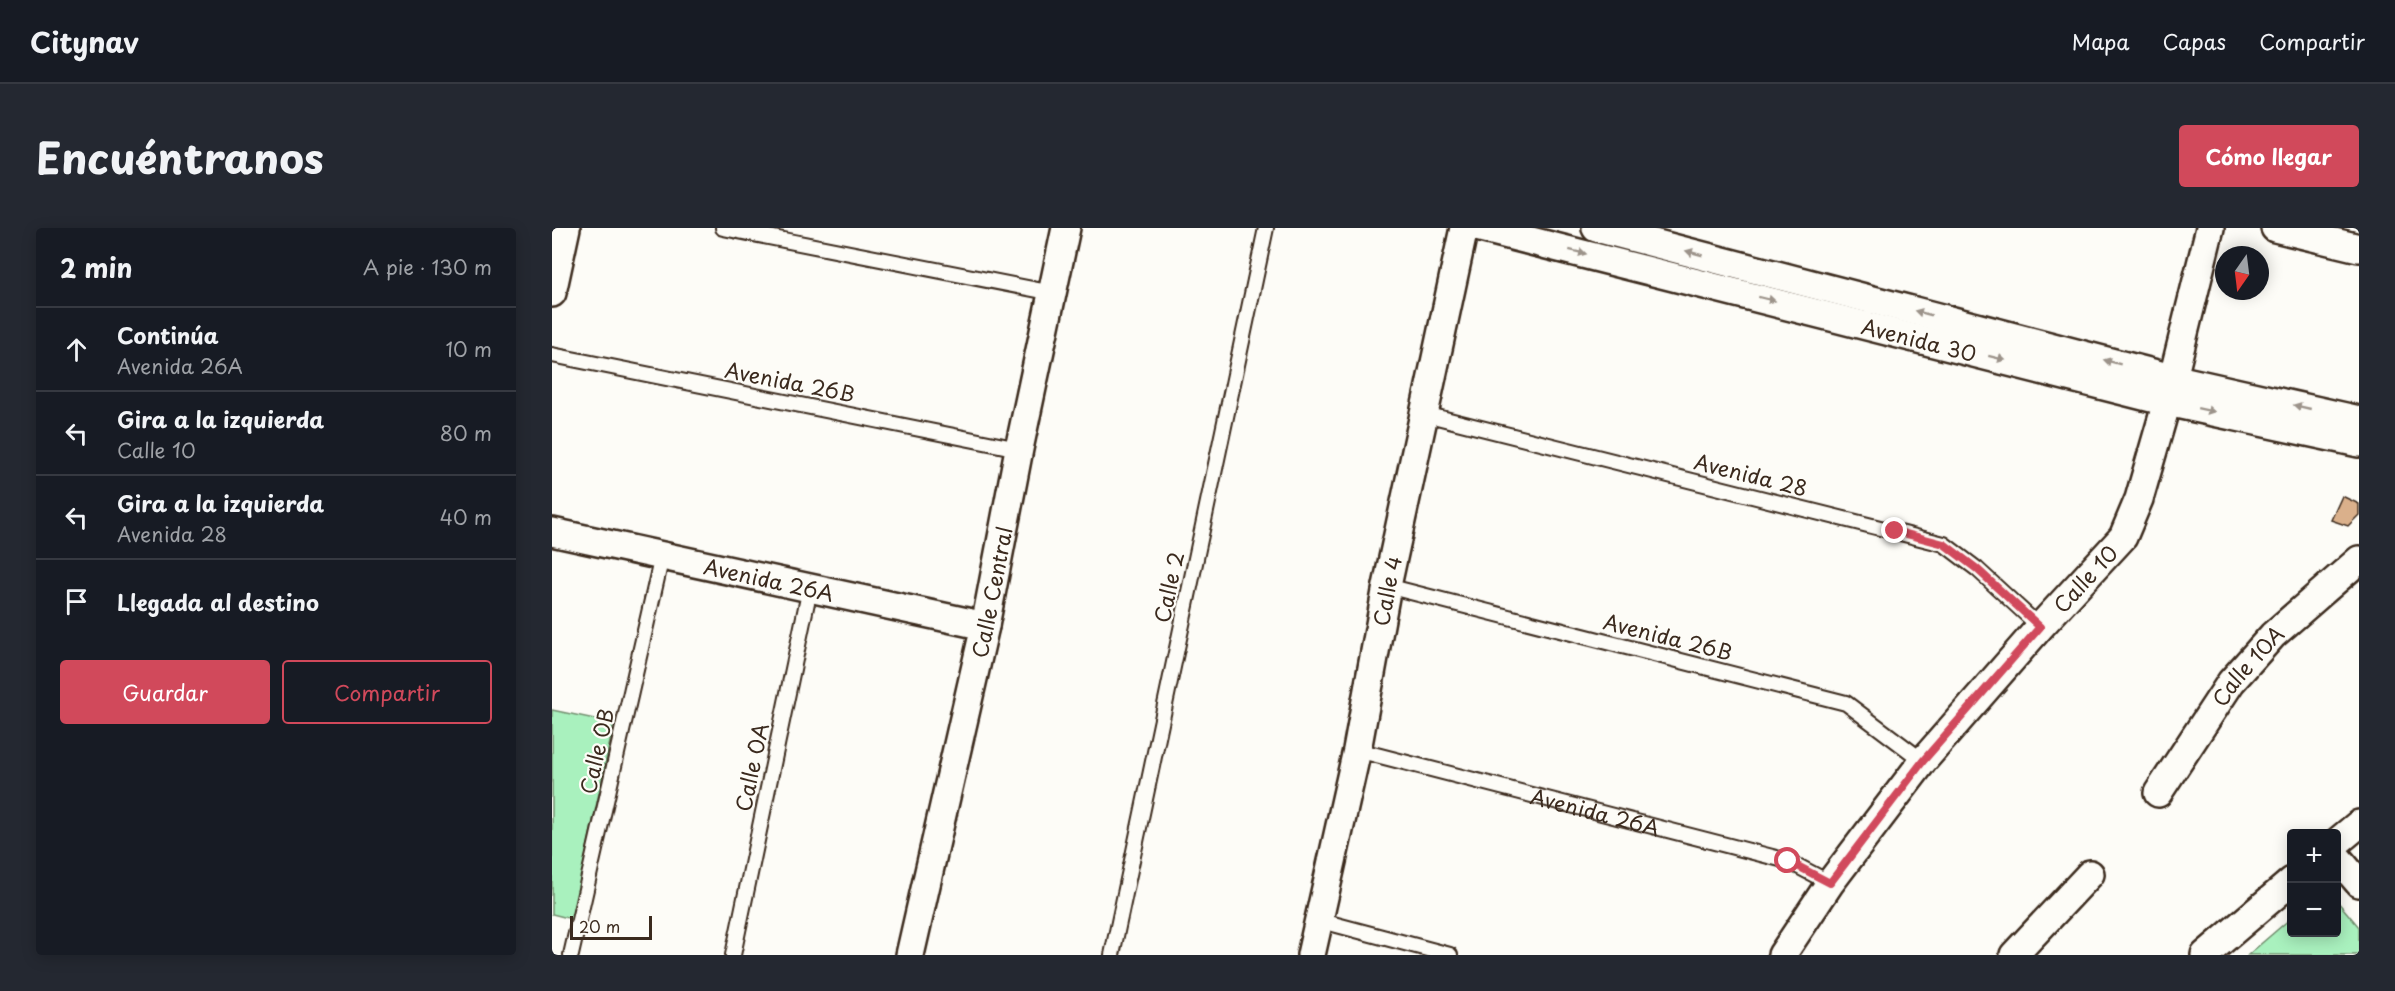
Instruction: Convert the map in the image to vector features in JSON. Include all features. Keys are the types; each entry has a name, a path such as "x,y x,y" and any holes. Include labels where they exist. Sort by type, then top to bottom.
{"street":[{"path":"552,293 566,228"},
{"name":"Calle Central","path":"910,955 986,626 1019,449 1066,228"},
{"name":"Calle 4","path":"1311,955 1357,750 1387,586 1464,228"},
{"name":"Avenida 30","path":"1480,228 2170,390 2359,420"},
{"name":"Avenida 30","path":"1596,228 1655,235 2170,390 2359,443"},
{"name":"Calle 10","path":"1782,955 1830,883 1923,761 2040,627 2123,537 2139,499 2170,390 2210,228"},
{"path":"2275,228 2359,248"},
{"path":"1647,268 1655,235"},
{"name":"Avenida 26A","path":"552,532 986,626"},
{"name":"Calle 10A","path":"2158,792 2238,675 2273,636 2359,560"},
{"path":"2341,840 2359,824"},
{"path":"2341,861 2359,883"},
{"path":"2014,955 2090,874"},
{"path":"2205,955 2290,883"}],"lane":[{"path":"723,228 1053,292"},
{"name":"Calle 2","path":"1112,955 1266,228"},
{"name":"Avenida 26B","path":"552,355 1019,449"},
{"name":"Avenida 28","path":"1425,414 1944,544 1977,569 2040,627"},
{"name":"Calle 0B","path":"571,955 662,556"},
{"name":"Avenida 26B","path":"1387,586 1846,703 1923,761"},
{"name":"Calle 0A","path":"733,955 810,588"},
{"name":"Avenida 26A","path":"1357,750 1788,861 1830,883"},
{"path":"1318,920 1450,955"}],"green space":[{"path":"552,710 614,723 572,919 552,914"},
{"path":"2341,906 2359,927 2359,955 2248,955 2287,921 2287,937 2341,937"}],"building":[{"path":"2342,496 2359,504 2359,515 2348,526 2331,520"}],"route":[{"path":"1788,861 1830,883 1923,761 2040,627 1977,569 1944,544 1895,531"}]}
